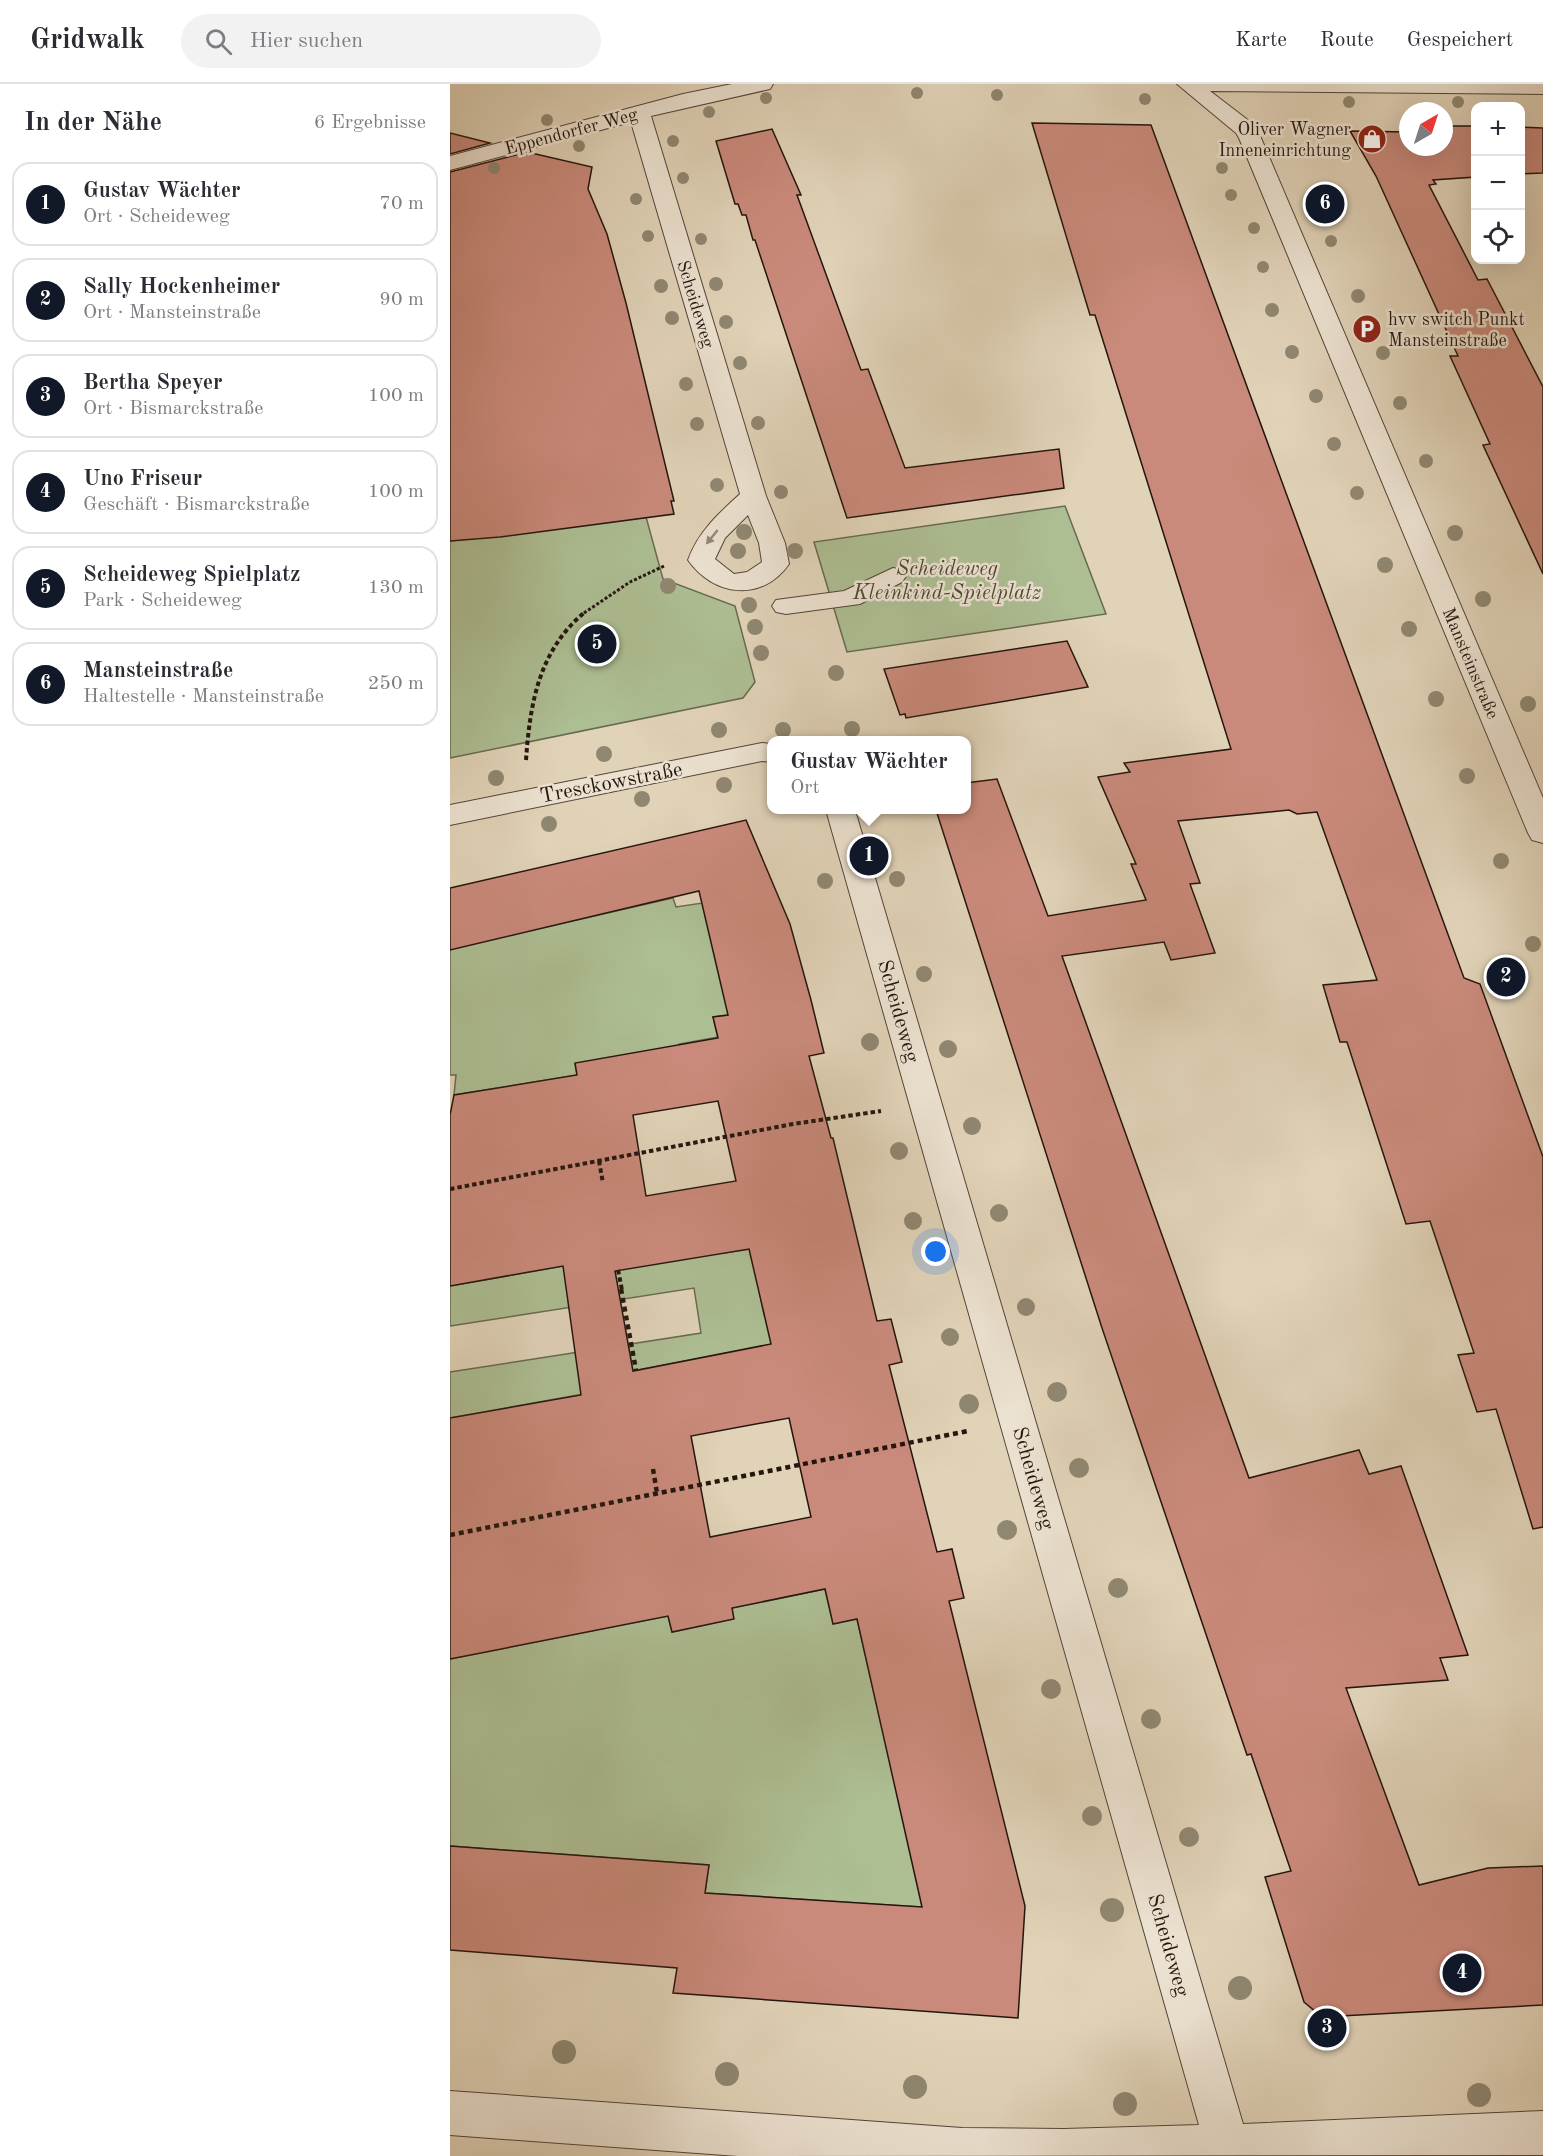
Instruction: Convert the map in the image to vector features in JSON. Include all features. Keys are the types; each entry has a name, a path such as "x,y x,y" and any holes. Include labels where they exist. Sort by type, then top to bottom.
{"street":[{"name":"Eppendorfer Weg","path":"450,163 639,113 762,84"},
{"name":"Mansteinstraße","path":"1188,84 1245,129 1250,138 1543,833"},
{"path":"1200,84 1543,88"},
{"name":"Scheideweg","path":"639,113 753,496"},
{"path":"786,606 850,598 893,576"},
{"name":"Tresckowstraße","path":"450,815 767,753"},
{"name":"Scheideweg","path":"841,814 1227,2147"},
{"path":"450,2113 962,2150 1064,2151 1227,2147 1543,2133"}],"path":[{"path":"526,765 528,724 535,695 545,661 562,635 587,611 619,587 673,562"},
{"path":"450,1189 793,1124 882,1111"},
{"path":"599,1161 603,1183"},
{"path":"618,1270 636,1370"},
{"path":"450,1535 969,1431"},
{"path":"653,1469 657,1493"}],"green space":[{"name":"Scheideweg Kleinkind-Spielplatz","path":"1065,506 1106,614 847,652 814,542"},
{"path":"646,517 663,579 735,606 755,682 743,698 450,758 450,541"},
{"path":"673,898 676,907 729,899 729,1015 713,1017 718,1037 679,1044 680,1053 575,1064 577,1075 454,1095 456,1075 450,1075 450,949"},
{"path":"721,1243 724,1253 751,1249 764,1315 787,1342 626,1372 628,1386 450,1418 450,1372 701,1333 694,1288 450,1326 450,1286 608,1258"},
{"path":"825,1589 833,1623 857,1619 914,1866 936,1908 705,1893 709,1865 450,1846 450,1659 668,1616 672,1632 733,1619 732,1608"}],"building":[{"path":"1032,123 1151,125 1464,978 1480,984 1543,1157 1543,1527 1533,1529 1496,1409 1477,1412 1458,1355 1474,1353 1430,1221 1406,1224 1347,1042 1340,1042 1323,985 1377,980 1317,812 1297,814 1289,810 1178,821 1200,883 1190,884 1215,953 1171,960 1164,942 1062,956 1249,1478 1359,1450 1369,1474 1401,1466 1468,1655 1440,1658 1448,1680 1346,1688 1419,1885 1488,1868 1543,1866 1543,2005 1322,2017 1304,2002 1265,1877 1291,1871 1251,1754 1247,1755 1102,1328 937,814 971,814 971,782 997,779 1048,916 1146,900 1131,864 1136,864 1098,777 1130,772 1124,763 1231,749 1095,315 1090,315"},
{"path":"1453,126 1471,126 1471,177 1433,180 1436,184 1429,185 1478,280 1487,279 1543,387 1543,574 1483,445 1490,444 1450,356 1458,356 1376,176 1350,131 1399,132 1399,156 1453,156"},
{"path":"1525,127 1543,128 1543,173 1525,174"},
{"path":"772,129 801,195 797,195 861,370 868,369 905,468 1059,449 1064,488 847,518 755,240 753,240 746,215 742,215 738,204 735,204 716,141"},
{"path":"450,133 490,143 450,154"},
{"path":"527,152 592,167 588,189 607,234 626,303 674,501 671,501 674,514 500,537 450,541 450,172"},
{"path":"1067,641 1088,687 906,718 905,714 900,715 884,669"},
{"path":"746,820 790,924 824,1053 809,1056 831,1138 833,1138 877,1321 891,1319 902,1362 889,1365 937,1552 952,1549 964,1598 949,1601 1025,1906 1018,2018 673,1993 677,1968 450,1950 450,1846 709,1865 705,1893 922,1907 857,1619 833,1624 825,1589 732,1608 734,1619 672,1632 668,1616 450,1659 450,1418 581,1395 563,1266 450,1286 450,1115 454,1095 577,1075 575,1063 718,1038 713,1017 728,1015 699,891 450,950 450,888","holes":["718,1101 736,1181 646,1196 633,1115","749,1249 771,1344 633,1371 615,1271","789,1418 811,1517 710,1537 691,1436"]}],"place":[{"name":"Oliver Wagner Inneneinrichtung","path":"1372,139"},
{"name":"Mansteinstraße","path":"1325,204"},
{"name":"hvv switch Punkt Mansteinstraße","path":"1367,329"},
{"name":"Scheideweg Spielplatz","path":"597,644"},
{"name":"Gustav Wächter","path":"869,856"},
{"name":"Sally Hockenheimer","path":"1506,977"},
{"name":"Uno Friseur","path":"1462,1973"},
{"name":"Bertha Speyer","path":"1327,2028"}]}
